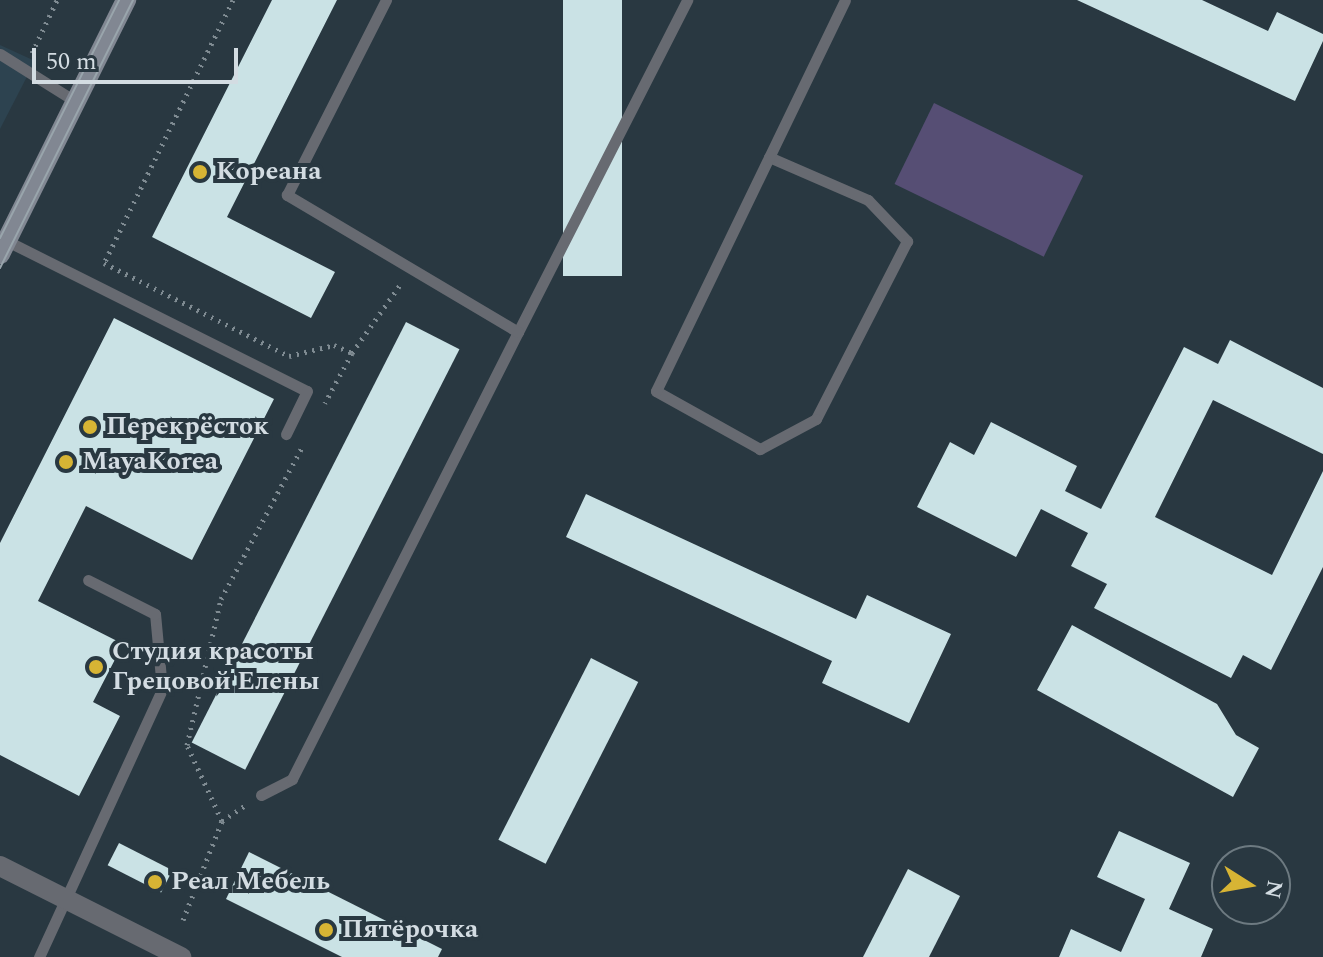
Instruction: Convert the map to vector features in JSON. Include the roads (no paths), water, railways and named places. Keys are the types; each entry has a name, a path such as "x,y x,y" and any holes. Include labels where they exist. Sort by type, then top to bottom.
{"main road":[{"path":"3,247 126,0"}],"street":[{"path":"0,866 181,957"}],"lane":[{"path":"386,0 287,195 518,332"},
{"path":"261,795 292,779 687,0"},
{"path":"769,157 868,200 907,241 816,419 760,449 656,391 769,157 845,0"},
{"path":"0,54 75,101"},
{"path":"3,247 307,391 286,434"},
{"path":"39,957 68,900 162,689 155,614 88,580"}],"tram line":[{"path":"0,238 119,0"},
{"path":"0,268 133,0"}],"place":[{"name":"Кореана","path":"200,172"},
{"name":"Перекрёсток","path":"90,427"},
{"name":"MayaKorea","path":"66,462"},
{"name":"Студия красоты Грецовой Елены","path":"96,667"},
{"name":"Реал Мебель","path":"155,882"},
{"name":"Пятёрочка","path":"326,930"}]}
